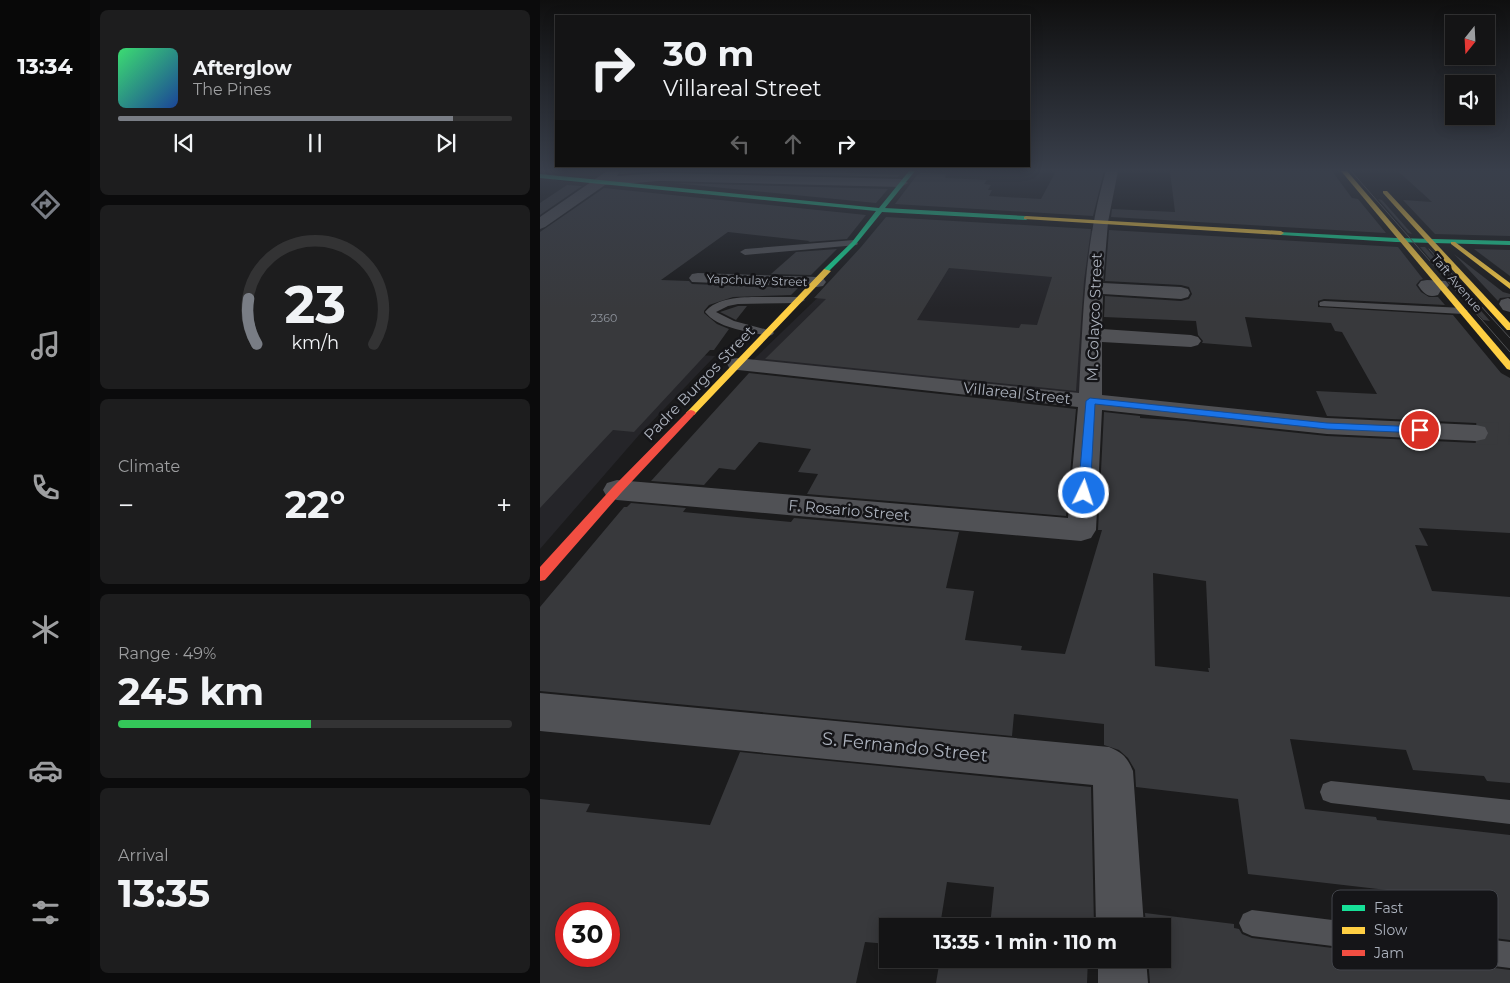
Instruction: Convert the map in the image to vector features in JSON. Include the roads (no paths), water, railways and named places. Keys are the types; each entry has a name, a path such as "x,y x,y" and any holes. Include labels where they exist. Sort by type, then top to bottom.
{"main road":[{"name":"Padre Burgos Street","path":"540,576 617,490 854,243 875,217"},
{"path":"988,217 1403,241 1510,243"},
{"name":"Taft Avenue","path":"1383,217 1403,241 1436,288 1462,311 1510,367"},
{"name":"Taft Avenue","path":"1408,217 1431,242 1507,305 1510,328"},
{"path":"1453,243 1507,305"}],"street":[{"name":"M. Colayco Street","path":"1081,530 1090,401 1095,256 1101,217"},
{"name":"Yapchulay Street","path":"698,278 817,282"},
{"path":"1094,288 1181,293"},
{"path":"1093,335 1190,341"},
{"name":"Villareal Street","path":"738,364 1327,426 1476,432"},
{"name":"F. Rosario Street","path":"617,490 1081,530"},
{"name":"S. Fernando Street","path":"540,712 1110,767 1113,771 1120,918"},
{"path":"1122,968 1123,983"}],"lane":[{"path":"745,252 854,243"},
{"path":"768,333 730,324 717,318 710,312 718,304 730,302 800,300"},
{"path":"1324,304 1462,311"},
{"path":"1331,792 1510,812"},
{"path":"1252,923 1332,933"}],"tunnel":[{"path":"1476,433 1510,434"}],"tram line":[{"path":"1391,217 1510,352"},
{"path":"1429,249 1510,338"}]}
